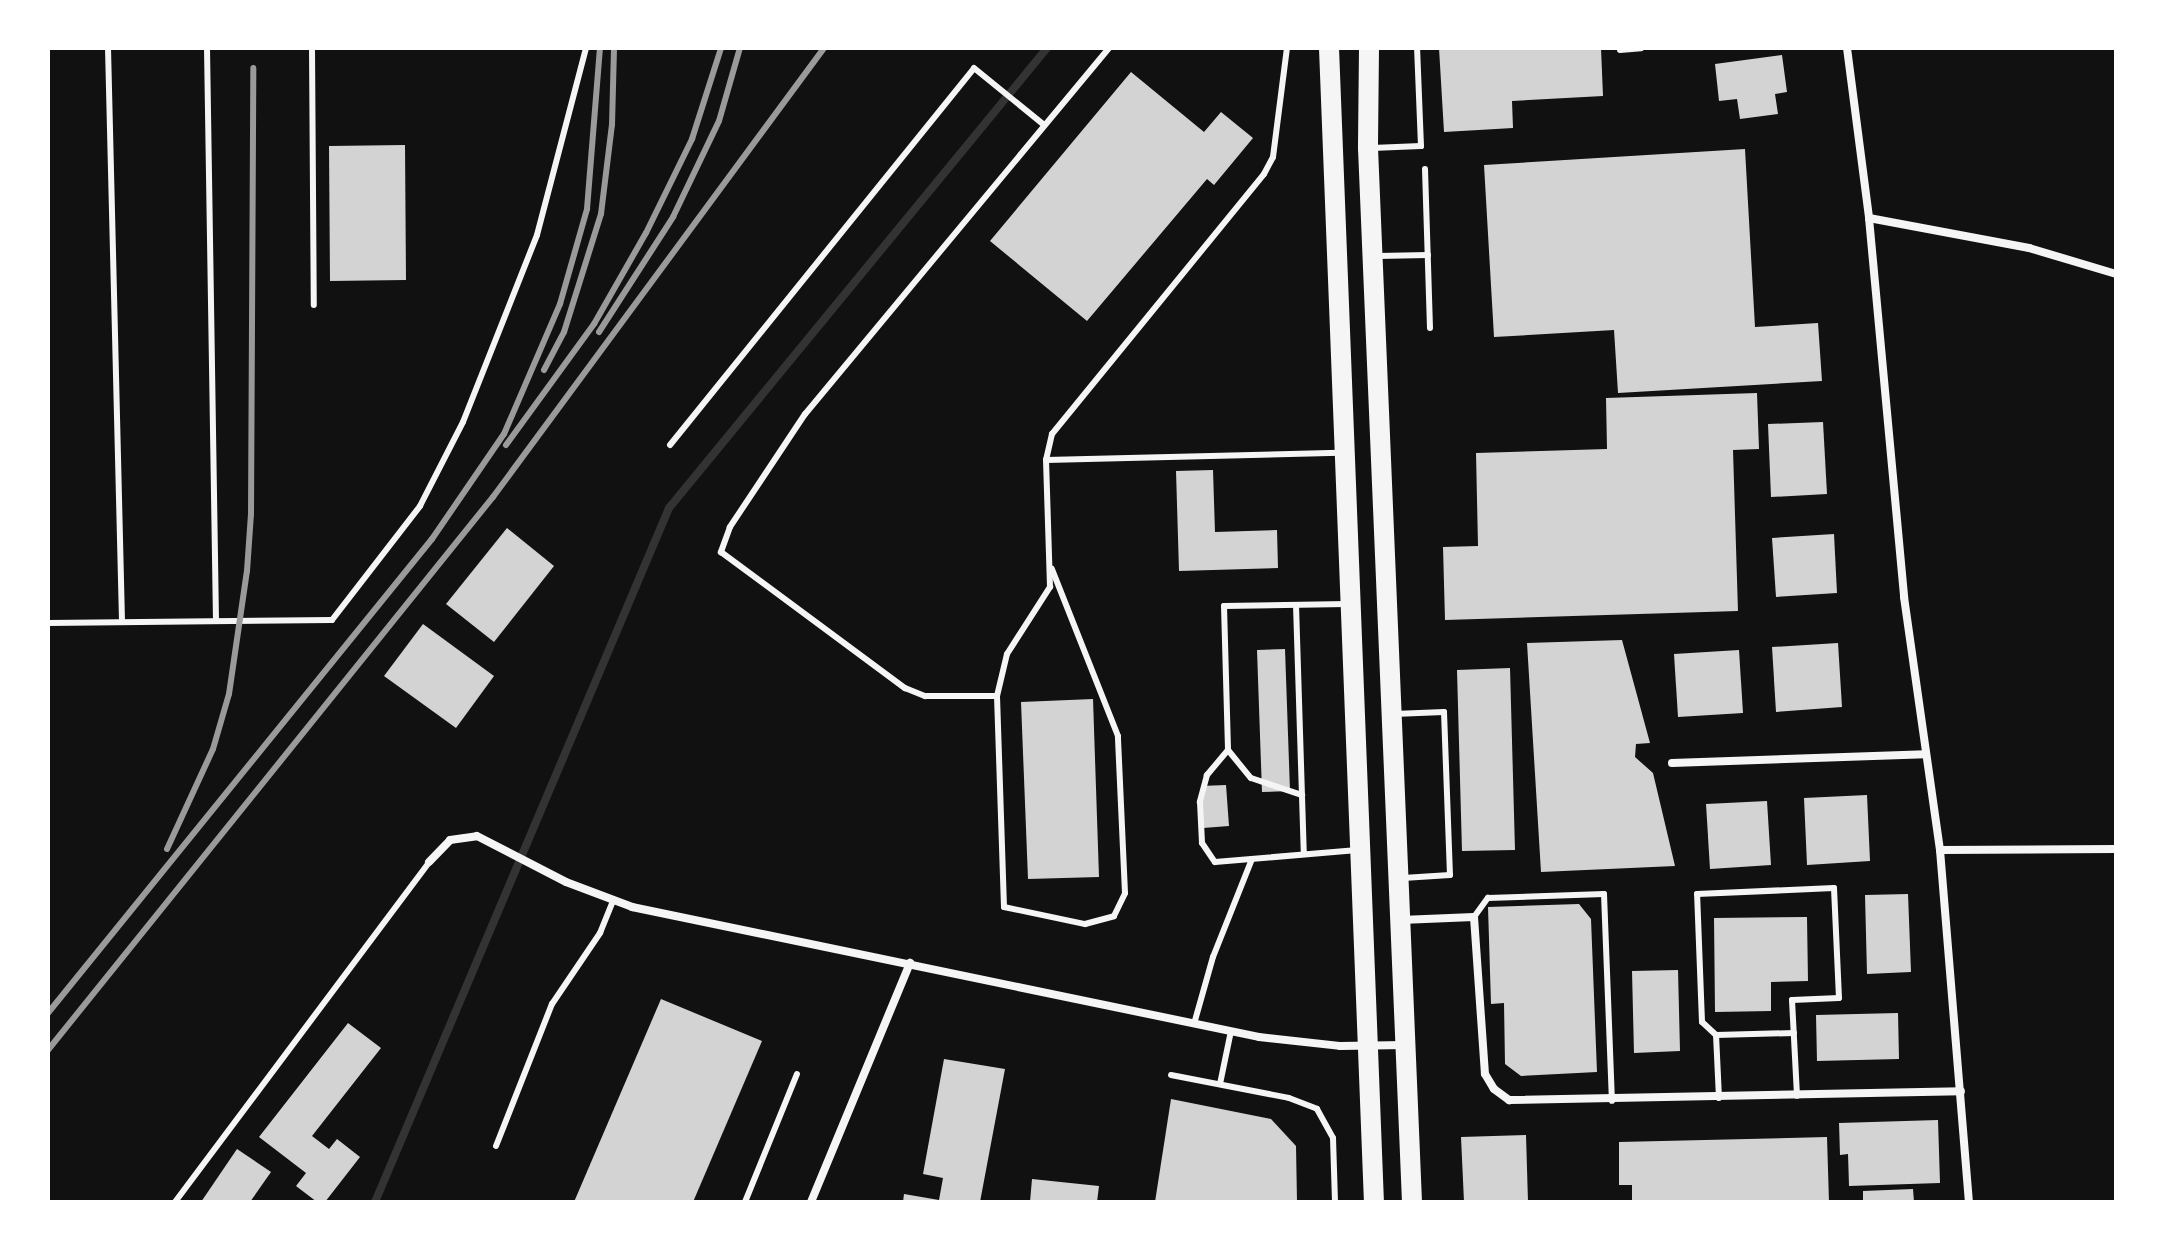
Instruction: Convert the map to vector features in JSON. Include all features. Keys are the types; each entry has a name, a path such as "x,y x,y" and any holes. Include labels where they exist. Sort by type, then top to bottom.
{"main road":[{"path":"1329,48 1374,1202"},
{"path":"1369,48 1368,148 1412,1202"}],"street":[{"path":"1847,48 1869,218 1893,495 1940,850 1969,1202"},
{"path":"1869,218 2029,248 2116,274"},
{"path":"1672,763 1925,754"},
{"path":"429,862 450,840 477,836 613,901 1231,1031 1309,1044 1406,1045"},
{"path":"1940,850 2116,849"},
{"path":"1401,920 1474,917 1482,1056 1494,1089 1509,1100 1529,1103 1961,1091"},
{"path":"811,1202 910,963"}],"lane":[{"path":"108,48 122,622"},
{"path":"207,48 216,621"},
{"path":"312,48 314,305"},
{"path":"48,623 332,620 420,506 463,422 537,235 586,48"},
{"path":"997,696 925,696 905,688 721,552 730,527 805,414 1109,48"},
{"path":"1050,564 1118,736 1125,893 1114,916 1085,924 1004,907 997,696 1007,654 1050,587 1046,460 1052,434 1269,165 1287,48"},
{"path":"1368,148 1421,146 1417,48"},
{"path":"1620,50 1641,48"},
{"path":"670,445 974,68 1043,124"},
{"path":"1425,169 1430,328"},
{"path":"1374,257 1428,255"},
{"path":"1046,460 1344,453"},
{"path":"1351,604 1224,606 1228,750 1201,787 1202,843 1215,862 1361,849"},
{"path":"1296,605 1304,854"},
{"path":"1394,714 1444,712 1450,875 1399,878"},
{"path":"1228,750 1251,778 1302,795"},
{"path":"1194,1024 1213,957 1252,859"},
{"path":"175,1202 429,862"},
{"path":"1794,1033 1716,1035 1702,1022 1697,894 1834,888 1839,998 1792,1000 1794,1033 1797,1096"},
{"path":"1474,917 1488,898 1604,894 1612,1101"},
{"path":"496,1146 552,1004 600,933 613,901"},
{"path":"1220,1084 1231,1031"},
{"path":"1716,1035 1719,1098"},
{"path":"745,1202 797,1074"},
{"path":"1171,1075 1289,1098 1317,1109 1333,1138 1335,1202"}],"building":[{"path":"1439,48 1601,48 1603,96 1512,101 1513,128 1444,132"},
{"path":"1782,55 1787,92 1775,94 1778,114 1740,119 1737,99 1719,101 1715,64"},
{"path":"1131,72 1204,132 1221,112 1253,138 1214,185 1207,179 1087,321 990,241"},
{"path":"405,145 406,280 330,281 329,146"},
{"path":"1745,149 1755,327 1818,323 1822,381 1618,393 1614,330 1494,337 1484,165"},
{"path":"1757,393 1759,449 1733,450 1738,611 1445,620 1443,547 1478,546 1476,453 1607,449 1606,398"},
{"path":"1823,422 1827,494 1771,497 1768,424"},
{"path":"1213,470 1215,532 1277,530 1278,568 1179,571 1176,471"},
{"path":"507,528 554,566 494,642 446,604"},
{"path":"1834,534 1837,593 1776,597 1772,538"},
{"path":"423,624 494,676 456,728 384,676"},
{"path":"1622,640 1650,743 1636,744 1635,757 1653,773 1675,866 1541,872 1527,643"},
{"path":"1838,643 1842,707 1776,712 1772,647"},
{"path":"1285,649 1290,791 1262,792 1257,650"},
{"path":"1739,650 1743,713 1678,717 1674,654"},
{"path":"1510,668 1515,850 1462,851 1457,670"},
{"path":"1093,699 1099,877 1028,879 1021,702"},
{"path":"1226,785 1229,826 1203,828 1201,786"},
{"path":"1867,795 1870,861 1807,865 1804,798"},
{"path":"1767,801 1771,865 1710,869 1706,804"},
{"path":"1908,894 1911,972 1867,974 1865,895"},
{"path":"1579,904 1591,919 1597,1072 1521,1076 1505,1064 1504,1003 1491,1004 1488,907"},
{"path":"1807,917 1808,981 1771,982 1771,1011 1715,1012 1714,918"},
{"path":"1678,970 1680,1051 1634,1053 1632,971"},
{"path":"661,999 762,1041 693,1202 574,1202"},
{"path":"1898,1013 1899,1059 1817,1061 1816,1015"},
{"path":"348,1023 381,1048 312,1136 329,1149 337,1139 360,1157 325,1202 317,1202 296,1186 306,1173 259,1137"},
{"path":"944,1059 1005,1069 980,1202 903,1202 904,1194 939,1200 943,1178 923,1174"},
{"path":"1171,1099 1271,1119 1296,1146 1297,1202 1155,1202"},
{"path":"1938,1120 1940,1183 1849,1186 1848,1154 1840,1155 1839,1123"},
{"path":"1526,1135 1528,1202 1464,1202 1461,1137"},
{"path":"1827,1137 1829,1202 1632,1202 1632,1185 1619,1185 1619,1142"},
{"path":"237,1149 271,1172 250,1202 201,1202"},
{"path":"1032,1179 1099,1186 1097,1202 1030,1202"},
{"path":"1913,1189 1914,1202 1863,1202 1863,1191"}],"waterway":[{"path":"375,1202 669,508 1047,48"}],"railway":[{"path":"48,1013 432,539 504,434 560,304 587,209 600,48"},
{"path":"544,370 564,332 601,214 612,125 614,48"},
{"path":"506,445 594,324 646,233 692,139 721,48"},
{"path":"599,332 673,217 719,121 740,48"},
{"path":"48,1050 493,497 824,48"},
{"path":"167,849 213,749 229,694 247,571 251,514 253,68"}]}
